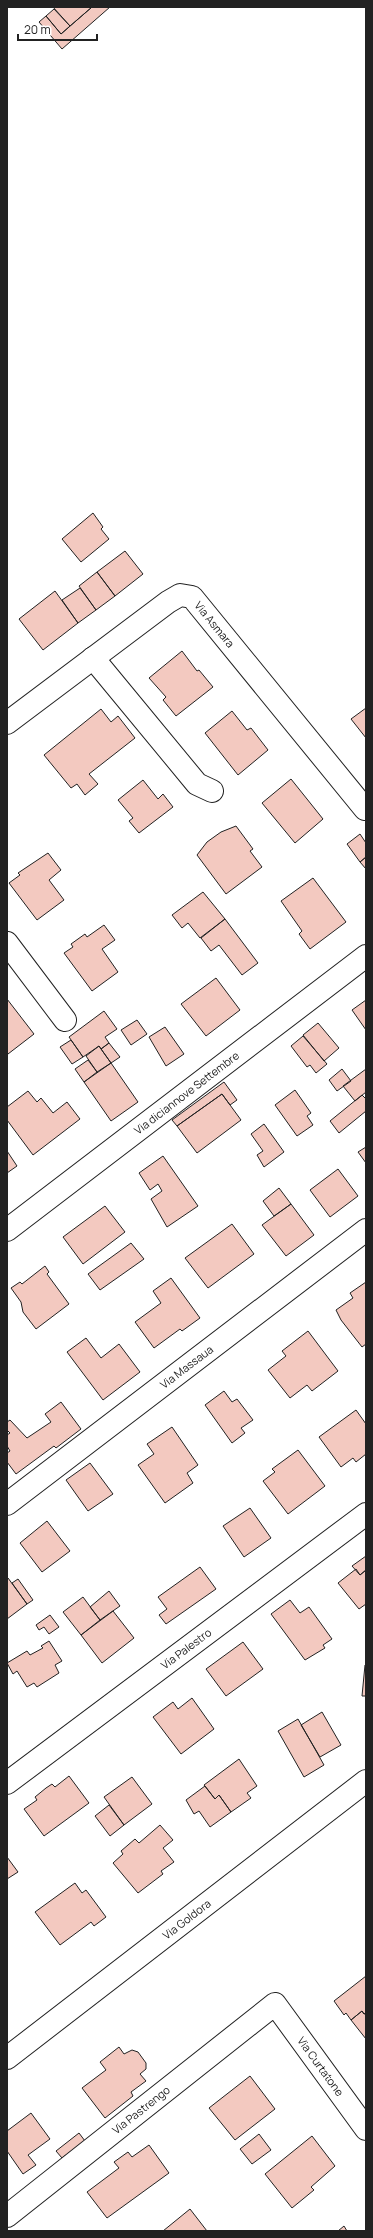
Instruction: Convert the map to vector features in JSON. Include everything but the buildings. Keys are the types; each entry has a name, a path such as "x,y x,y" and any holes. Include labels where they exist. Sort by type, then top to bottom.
{"street":[{"name":"Via Asmara","path":"7,723 168,602 180,595 192,597 365,809"},
{"path":"94,658 197,784 212,791"},
{"path":"7,943 65,1020"},
{"name":"Via diciannove Settembre","path":"7,1230 366,956"},
{"name":"Via Massaua","path":"7,1504 366,1230"},
{"name":"Via Palestro","path":"7,1783 366,1514"},
{"name":"Via Goldora","path":"7,2058 366,1781"},
{"name":"Via Curtatone","path":"274,2004 366,2129"},
{"name":"Via Pastrengo","path":"7,2216 274,2004"}]}
